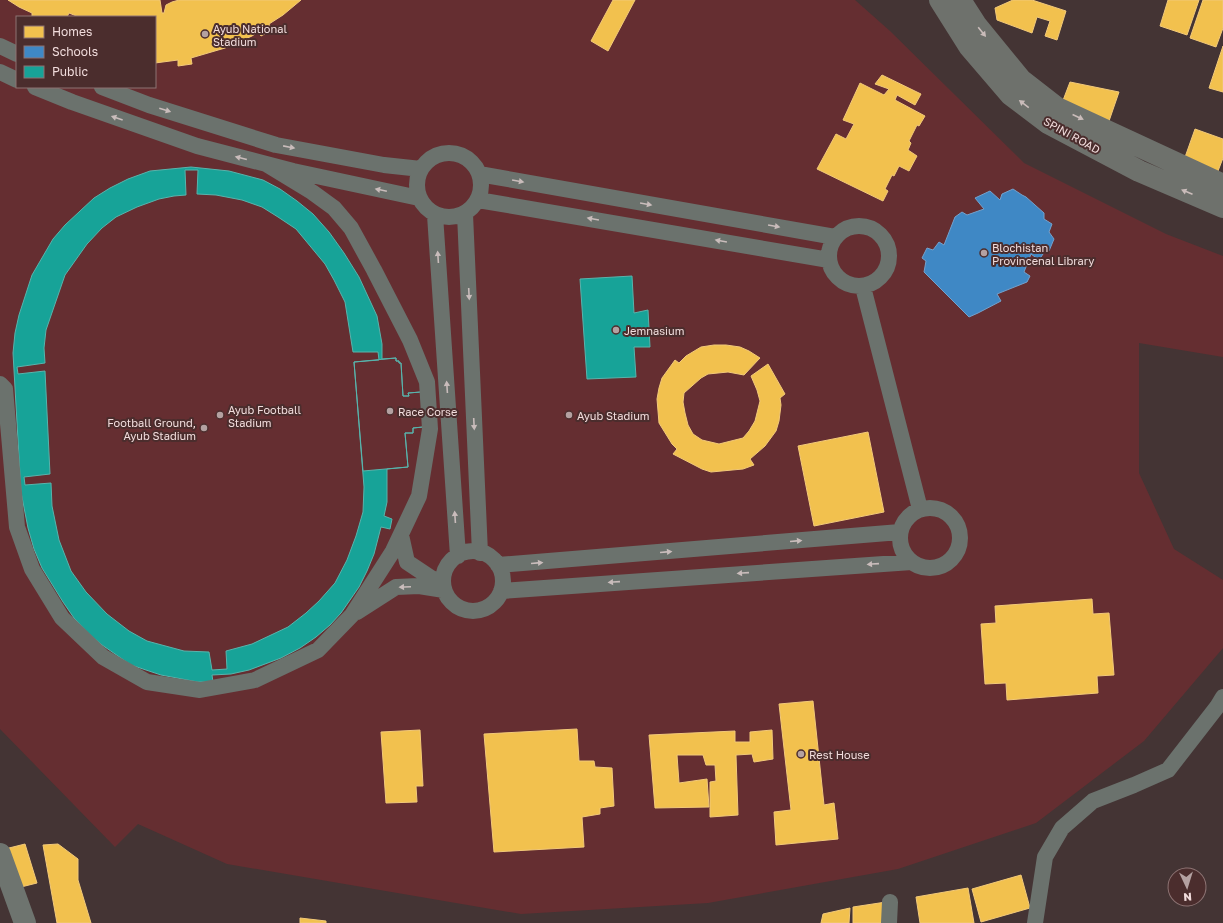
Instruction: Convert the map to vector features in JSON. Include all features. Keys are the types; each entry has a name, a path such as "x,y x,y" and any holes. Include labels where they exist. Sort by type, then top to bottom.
{"main road":[{"name":"SPINI ROAD","path":"940,0 969,46 1011,94 1048,123 1139,171 1223,207"},
{"name":"SPINI ROAD","path":"960,0 976,25 1021,80 1058,108 1223,186"},
{"path":"0,854 25,923"}],"street":[{"path":"0,46 16,54"},
{"path":"0,72 16,80"},
{"path":"37,88 72,102 197,146 293,171 419,198"},
{"path":"105,88 149,105 276,144 384,165 421,169"},
{"path":"446,153 456,154 466,158 474,165 479,174 481,192 478,200 465,214 445,218 435,215 423,205 419,198 416,188 417,179 421,169 427,161 446,153"},
{"path":"0,384 5,389 17,527 32,569 62,618 103,657 148,682 200,690 255,680 318,650 352,615 394,551 419,496 430,429 426,382 410,340 351,228 334,208 312,192 266,164"},
{"path":"293,171 312,192"},
{"path":"479,174 835,237"},
{"path":"478,200 829,260"},
{"path":"465,214 480,553"},
{"path":"435,215 458,556"},
{"path":"862,226 871,228 880,234 886,242 889,251 889,261 886,270 880,278 872,284 862,287 844,283 836,277 831,269 829,260 831,244 835,237 842,231 852,227 862,226"},
{"path":"862,287 920,509"},
{"path":"920,509 941,509 950,515 956,523 960,532 960,542 956,552 950,560 931,568 912,562 906,556 902,549 900,532 907,518 920,509"},
{"path":"498,566 900,532"},
{"path":"401,535 407,562 443,586"},
{"path":"472,552 480,553 487,555 498,566 501,573 501,591 491,605 474,611 464,610 455,606 448,599 443,586 444,575 446,568 451,561 458,556 472,552"},
{"path":"501,591 912,562"},
{"path":"352,615 396,587 443,586"},
{"path":"1035,923 1045,858 1062,828 1093,801 1168,770 1223,697"},
{"path":"888,923 890,902"}],"shaded area":[{"name":"Ayub Stadium","path":"0,0 855,0 890,31 1024,163 1166,234 1223,256 1223,357 1139,343 1139,473 1174,549 1223,580 1223,648 1144,741 1036,823 898,869 708,903 521,914 227,864 138,824 115,847 0,729"}],"building: Homes":[{"name":"Ayub National Stadium","path":"8,0 160,0 162,13 164,13 166,5 179,0 301,0 269,24 272,30 261,36 258,32 225,48 191,58 192,64 178,66 178,60 156,63 156,16 76,16 69,13 68,16 32,16 32,13"},
{"path":"613,0 635,0 608,51 591,41"},
{"path":"1013,0 1032,0 1066,11 1057,40 1045,36 1050,21 1037,17 1032,33 997,20 995,8"},
{"path":"1168,0 1199,0 1187,35 1160,26"},
{"path":"1203,0 1223,0 1223,28 1216,47 1190,38"},
{"path":"1223,46 1223,92 1209,88"},
{"path":"882,75 921,94 915,105 897,95 895,100 925,116 919,126 917,125 909,141 911,143 908,150 917,156 909,171 899,166 894,176 892,175 885,189 888,191 883,201 817,169 836,134 846,139 854,124 843,120 860,83 884,95 889,89 875,84"},
{"path":"1070,82 1119,92 1108,124 1062,103"},
{"path":"1195,129 1223,139 1223,158 1218,171 1184,160"},
{"path":"714,345 740,347 760,358 744,375 728,372 708,374 701,378 684,393 683,402 685,413 688,425 693,434 702,440 719,444 743,438 755,421 760,401 751,376 768,364 785,394 780,398 781,405 776,431 765,446 750,459 754,465 743,469 711,472 673,454 677,449 672,444 659,423 657,399 662,378 675,360 679,363 686,356 701,347"},
{"path":"868,432 884,512 814,526 798,446"},
{"path":"1092,599 1093,614 1109,613 1114,675 1097,676 1098,693 1007,700 1006,683 985,684 981,624 996,623 995,606"},
{"name":"Rest House","path":"813,701 824,805 834,803 838,839 776,845 774,812 791,810 779,704"},
{"path":"577,729 579,761 594,761 595,767 612,768 614,806 600,808 600,814 582,817 584,847 494,852 484,734"},
{"path":"420,730 423,786 416,786 417,802 386,803 381,732"},
{"path":"772,730 773,759 754,762 752,754 736,755 738,815 710,817 710,782 716,781 715,765 706,765 703,755 677,755 679,783 707,779 709,807 655,808 649,735 735,731 735,742 750,742 750,732"},
{"path":"25,844 37,883 21,887 5,849"},
{"path":"58,844 78,859 78,880 91,923 57,923 43,845"},
{"path":"1021,875 1030,908 981,922 972,889"},
{"path":"968,888 974,923 920,923 916,897"},
{"path":"886,902 885,923 853,923 853,907"},
{"path":"850,908 849,923 821,923 823,914"},
{"path":"300,918 326,921 326,923 300,923"}],"building: Schools":[{"name":"Blochistan Provincenal Library","path":"1013,189 1026,197 1044,213 1044,219 1052,224 1049,232 1054,239 1049,251 1045,251 1039,260 1031,254 1024,272 1030,276 1027,282 997,294 1001,301 969,317 924,272 926,261 922,258 927,248 933,250 939,242 944,245 955,217 962,212 967,215 984,209 975,198 990,191 1000,200 1002,194"}],"building: Public":[{"path":"191,167 229,171 263,180 280,189 313,214 329,232 359,277 377,316 382,344 382,359 396,358 396,361 401,363 403,396 409,396 408,393 421,392 423,427 413,428 413,433 405,433 408,467 387,469 387,502 384,516 392,519 390,529 381,527 374,554 367,571 359,587 341,613 316,637 300,648 281,658 249,670 231,674 212,675 213,682 198,682 161,675 131,665 102,645 88,633 74,618 42,568 34,549 28,528 21,492 13,353 19,315 32,275 53,239 65,225 94,198 128,179 150,171","holes":["185,170 198,170 197,194 216,195 242,200 262,207 296,229 325,264 345,302 353,352 378,352 379,360 354,362 364,487 363,512 347,560 335,583 319,601 288,627 252,644 226,651 227,669 212,670 209,652 184,651 147,641 129,631 107,614 86,592 71,571 59,540 52,506 51,483 25,485 24,477 50,474 45,371 18,374 17,367 45,363 44,348 46,330 65,275 87,244 102,228 116,217 159,199 186,195"]},
{"name":"Jemnasium","path":"632,276 634,313 648,310 650,347 634,347 636,377 587,379 580,279"},
{"name":"Race Corse","path":"396,358 396,361 401,363 403,396 409,396 408,393 421,392 423,427 413,428 413,433 405,433 408,467 363,471 354,362"}],"place":[{"name":"Ayub National Stadium","path":"205,34"},
{"name":"Blochistan Provincenal Library","path":"984,253"},
{"name":"Jemnasium","path":"616,330"},
{"name":"Race Corse","path":"390,411"},
{"name":"Ayub Football Stadium","path":"220,415"},
{"name":"Ayub Stadium","path":"569,415"},
{"name":"Football Ground, Ayub Stadium","path":"204,428"},
{"name":"Rest House","path":"801,754"}]}
